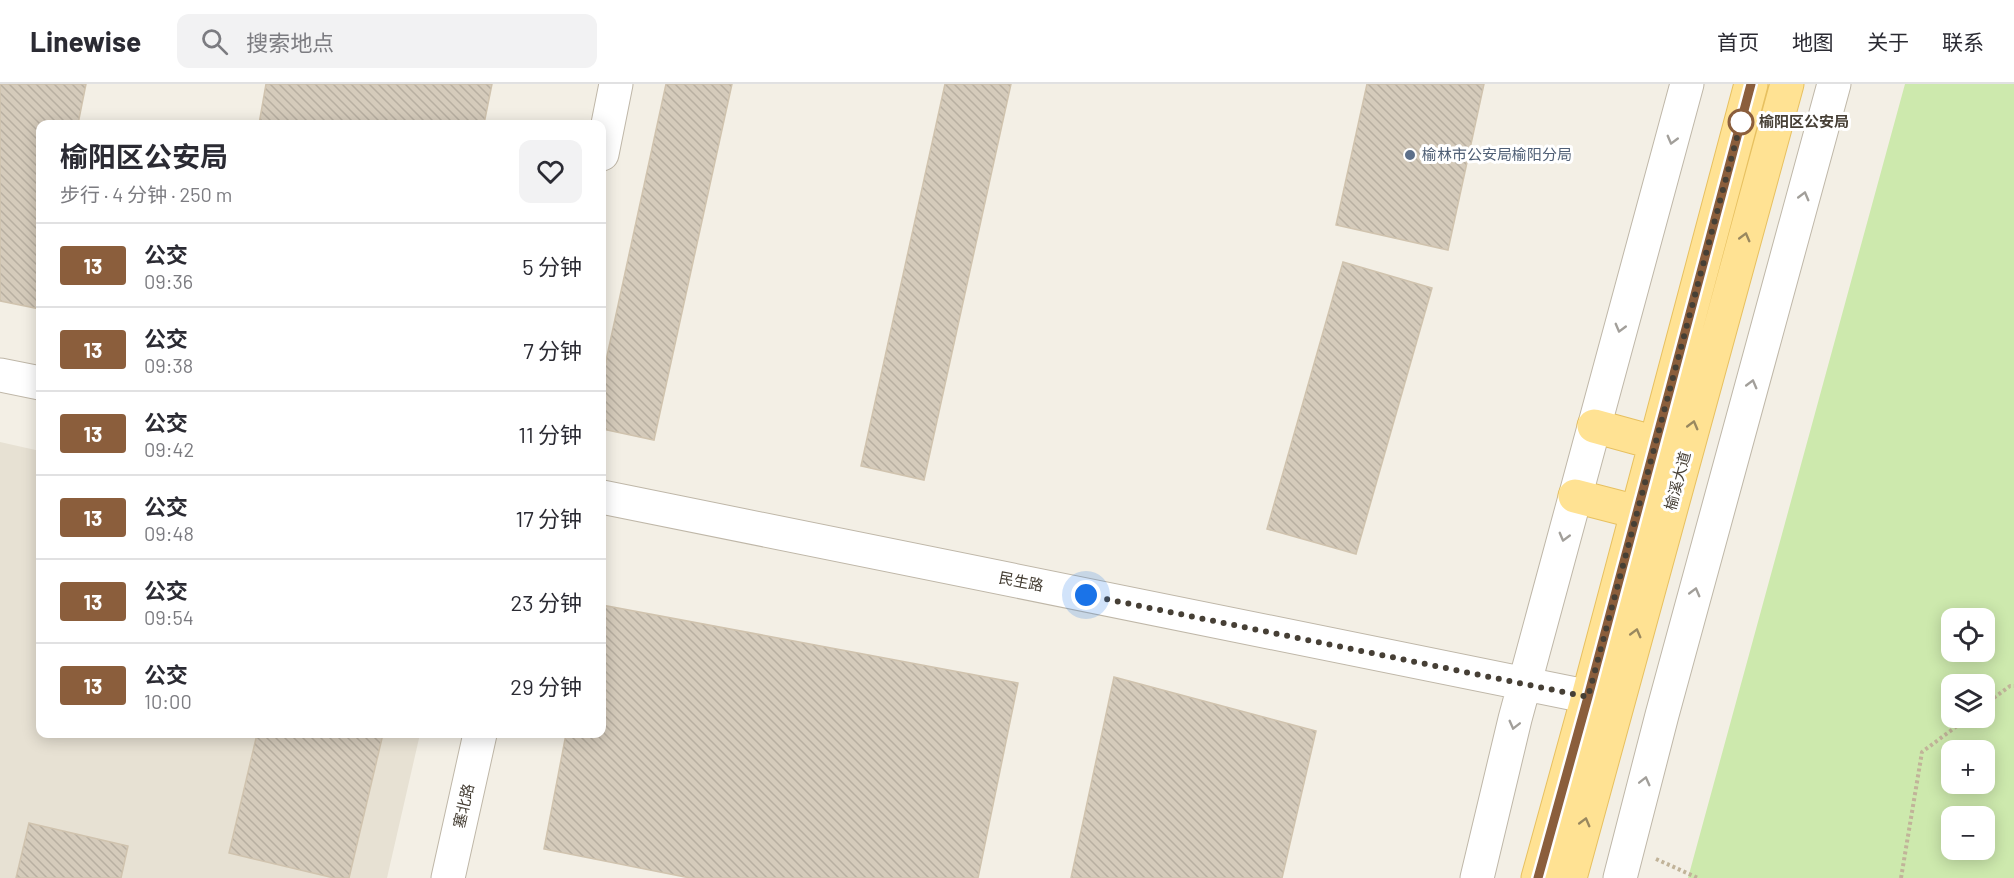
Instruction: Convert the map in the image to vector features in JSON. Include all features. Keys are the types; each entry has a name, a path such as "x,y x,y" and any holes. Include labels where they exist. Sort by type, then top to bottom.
{"main road":[{"name":"榆溪大道","path":"1570,878 1637,512 1751,84"},
{"name":"榆溪大道","path":"1538,878 1603,700 1787,84"},
{"path":"1594,426 1656,443"},
{"path":"1575,496 1637,512"}],"street":[{"path":"606,134 616,84"},
{"path":"1477,878 1525,684 1688,84"},
{"path":"1620,878 1662,715 1834,84"},
{"path":"0,375 36,382"},
{"name":"民生路","path":"606,498 1603,700"},
{"name":"塞北路","path":"448,878 479,738"}],"path":[{"path":"1995,697 2010,686 2014,686"},
{"path":"1901,878 1922,752 1954,728"},
{"path":"1628,846 1698,878"}],"shaded area":[{"path":"0,442 36,450 36,738 419,738 387,878 0,878"}],"green space":[{"path":"1905,84 2014,84 2014,878 1688,878"}],"building":[{"path":"0,84 86,84 79,120 36,120 36,308 0,301"},
{"path":"266,84 492,84 485,120 260,120"},
{"path":"666,84 732,84 654,440 606,430 606,361"},
{"path":"945,84 1011,84 924,480 861,466"},
{"name":"榆林市公安局榆阳分局","path":"1367,84 1484,84 1448,250 1336,225"},
{"path":"1343,262 1432,288 1356,554 1267,529"},
{"path":"606,606 1018,683 978,878 690,878 544,849 565,738 606,738"},
{"path":"1114,677 1316,731 1282,878 1071,878"},
{"path":"256,738 382,738 349,878 334,878 229,853"},
{"path":"29,823 128,846 121,878 16,878"}],"bus line":[{"name":"13","path":"1538,878 1751,84"}],"place":[{"name":"榆阳区公安局","path":"1741,122"},
{"name":"榆林市公安局榆阳分局","path":"1410,155"}],"route":[{"path":"1086,595 1588,697 1741,122"}]}
